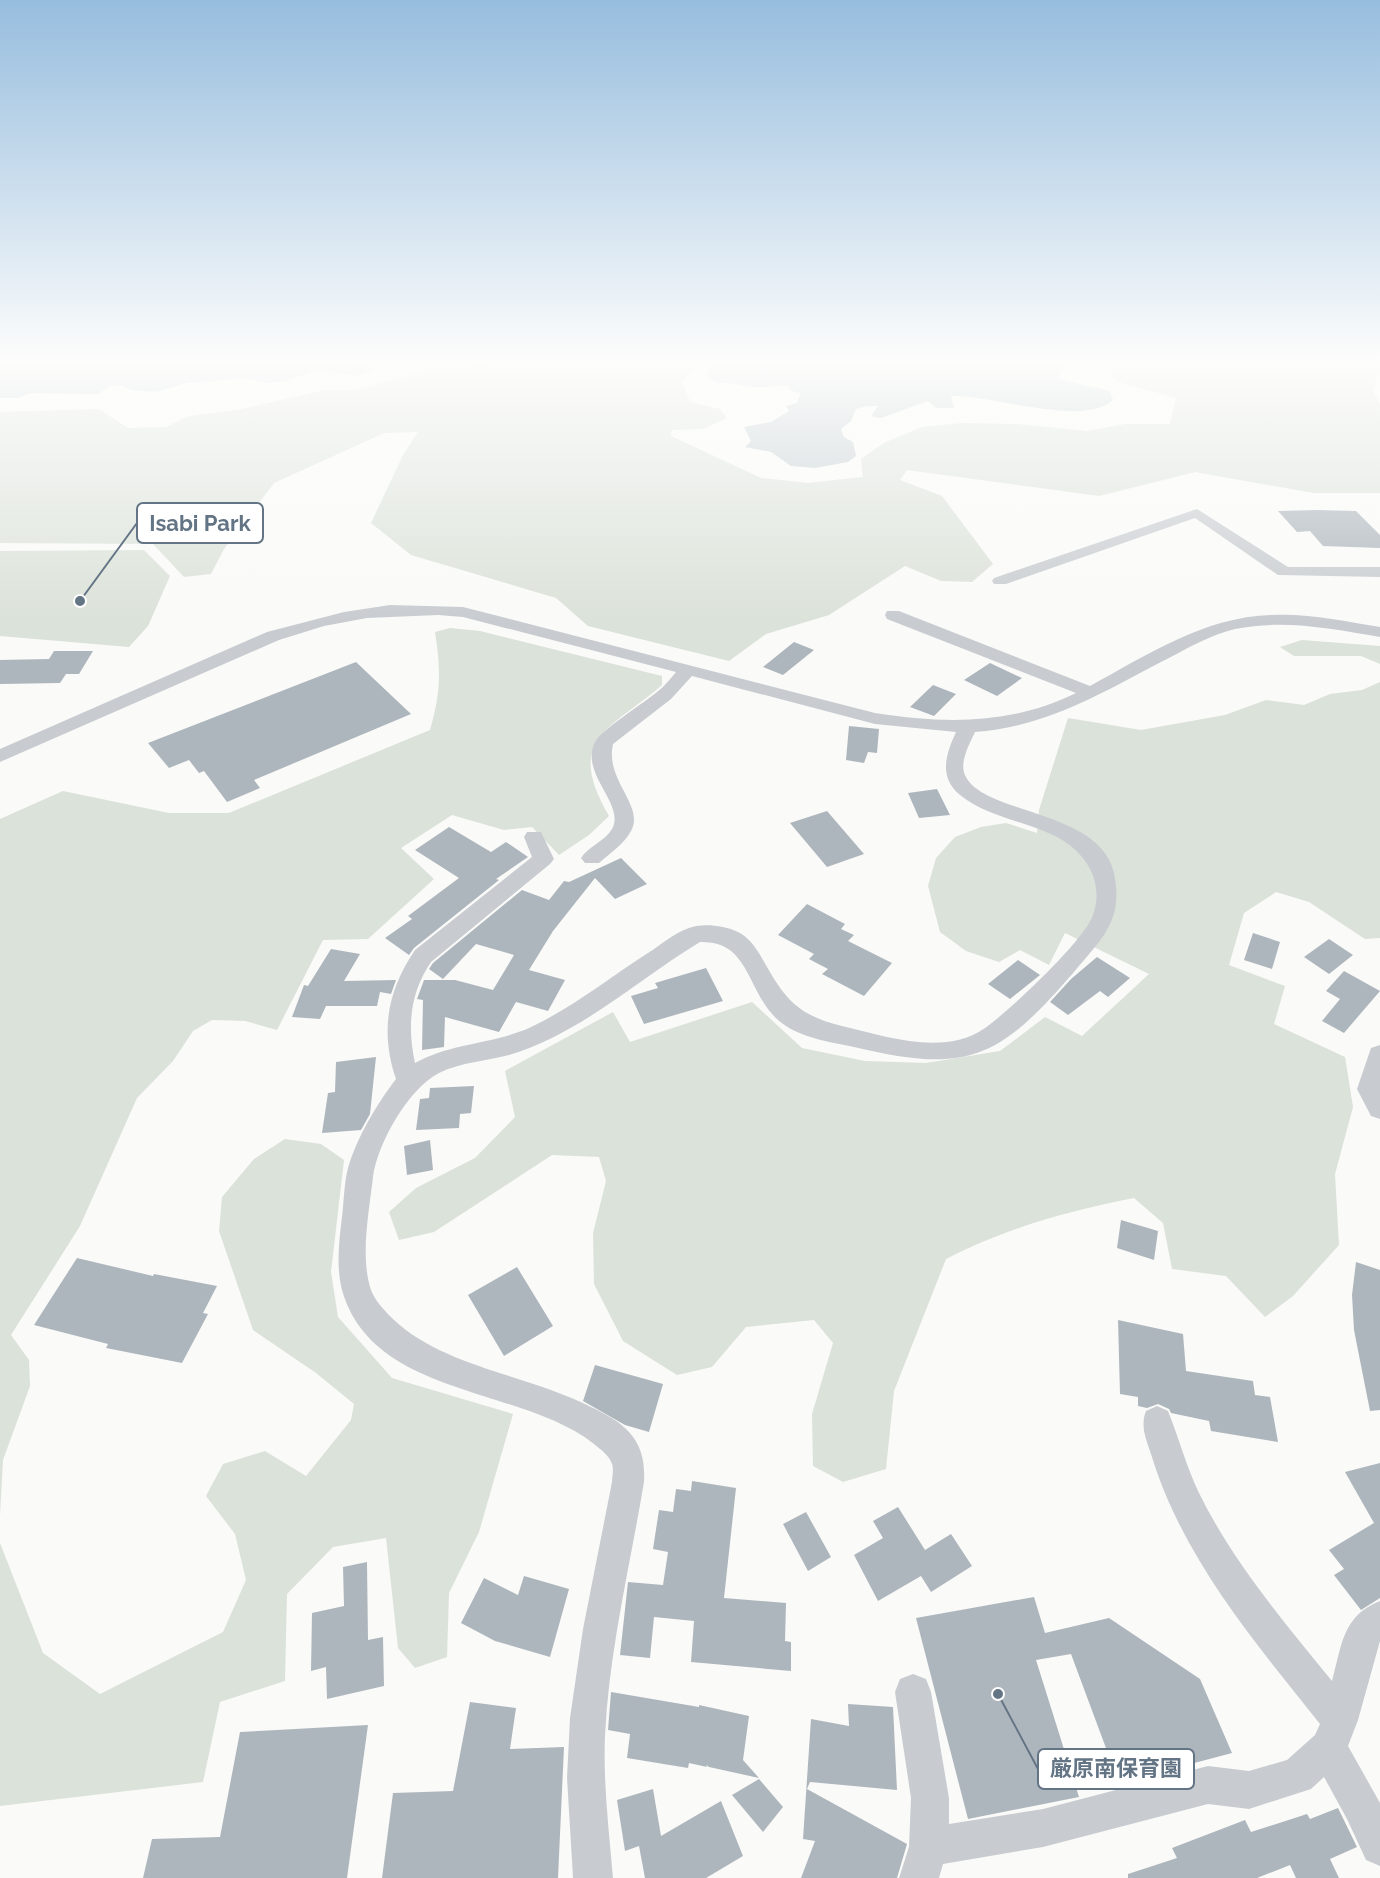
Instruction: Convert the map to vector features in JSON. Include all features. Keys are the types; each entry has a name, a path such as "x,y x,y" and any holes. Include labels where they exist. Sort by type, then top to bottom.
{"street":[{"path":"1000,581 1197,513 1284,572 1380,572"},
{"path":"0,756 273,636 316,621 375,610 433,608 463,612 875,718 935,726 968,727 991,726 1036,716 1089,692 1201,634 1238,623 1258,620 1307,620 1380,632"},
{"path":"893,615 1089,692"},
{"path":"592,858 623,828 624,816 619,799 606,780 601,766 600,752 604,742 664,695 689,669"},
{"path":"593,1878 586,1779 588,1719 628,1482 628,1459 616,1441 586,1421 520,1392 425,1360 400,1345 376,1323 359,1298 353,1264 355,1223 363,1161 379,1129 409,1082 435,1063 509,1046 544,1032 696,934 712,931 726,933 735,938 746,950 776,1002 788,1014 812,1025 909,1051 942,1051 975,1045 995,1035 1065,968 1102,922 1107,903 1108,884 1104,868 1094,852 1076,839 989,802 969,792 961,784 955,775 956,757 968,727"},
{"path":"409,1082 401,1063 397,1025 402,989 410,972 423,956 543,859 534,837"},
{"path":"1380,1055 1370,1089 1380,1109"},
{"path":"1157,1422 1176,1479 1199,1527 1233,1585 1334,1734 1361,1806 1380,1846"},
{"path":"913,1692 930,1798 924,1863 1043,1828 1208,1785 1249,1790 1298,1776 1334,1734 1363,1632 1380,1618"}],"shaded area":[{"path":"0,449 350,449 274,483 224,549 211,574 184,577 153,544 0,543"},
{"path":"407,449 698,449 761,478 808,483 863,477 861,459 876,449 1380,449 1380,493 1313,493 1195,472 1099,496 907,470 900,480 942,496 993,564 972,582 941,581 905,566 829,615 766,634 729,661 588,626 556,598 411,555 371,523"},
{"path":"754,449 854,449 856,456 848,462 815,468 791,466 771,452"},
{"path":"144,550 170,576 148,626 129,647 0,636 0,551"},
{"path":"450,628 480,631 662,676 662,685 610,726 599,738 592,752 591,769 596,790 609,816 589,835 559,855 532,827 504,830 452,815 401,848 434,879 368,939 323,940 277,1030 245,1021 212,1020 193,1031 173,1061 137,1098 80,1226 11,1335 29,1360 30,1386 3,1460 0,1515 0,819 63,791 169,813 229,813 430,730 439,681 435,632"},
{"path":"1302,640 1380,646 1380,664 1361,656 1294,656 1280,647"},
{"path":"1380,682 1380,938 1365,939 1309,902 1276,892 1244,913 1229,965 1285,986 1274,1024 1345,1057 1353,1107 1335,1174 1339,1245 1293,1296 1265,1317 1226,1276 1172,1269 1163,1223 1134,1198 1062,1215 991,1238 946,1259 894,1391 886,1469 843,1482 813,1466 812,1414 833,1343 814,1320 746,1327 712,1367 677,1375 623,1341 594,1284 593,1233 606,1181 599,1157 552,1155 434,1232 399,1240 389,1212 416,1188 475,1158 515,1117 505,1071 613,1012 630,1042 752,1002 802,1048 865,1061 926,1063 1000,1051 1045,1017 1082,1036 1149,974 1065,933 1049,965 1020,950 999,962 966,951 940,932 928,886 936,858 955,837 981,827 1006,823 1037,833 1039,810 1068,718 1141,730 1225,715 1266,700 1304,705 1330,694 1362,690"},
{"path":"285,1139 321,1144 344,1160 331,1272 338,1317 392,1378 513,1414 479,1532 449,1593 447,1657 415,1668 398,1648 386,1538 333,1547 287,1594 285,1681 220,1702 203,1782 0,1806 0,1543 43,1653 100,1694 223,1632 246,1580 235,1534 206,1496 223,1464 265,1451 306,1476 351,1420 354,1404 316,1373 253,1330 219,1231 222,1197 254,1159"}],"building":[{"path":"1278,511 1356,511 1380,535 1380,548 1323,546 1310,531 1297,532"},
{"path":"794,642 814,650 783,675 763,667"},
{"path":"54,651 93,651 79,674 66,674 60,683 0,684 0,660 49,659"},
{"path":"356,662 411,714 254,780 260,788 227,802 204,771 199,773 189,760 169,768 148,743"},
{"path":"990,663 1022,678 997,696 964,680"},
{"path":"933,685 956,694 934,716 910,707"},
{"path":"849,726 879,729 877,753 868,752 864,763 846,760"},
{"path":"937,789 950,815 919,818 908,793"},
{"path":"827,811 864,854 827,867 790,823"},
{"path":"449,827 491,852 506,842 528,857 496,879 499,880 414,948 409,955 385,938 412,919 408,916 459,878 415,850"},
{"path":"621,858 647,884 615,899 595,878 553,931 529,970 565,980 548,1011 516,1002 499,1032 445,1017 444,1047 422,1050 423,1000 417,999 424,980 455,980 493,990 514,955 476,944 443,979 429,969 433,963 522,890 549,900 564,881 569,882"},
{"path":"807,904 845,924 841,929 854,935 848,941 892,963 864,996 822,974 828,969 809,959 814,954 778,935"},
{"path":"1253,933 1280,942 1272,969 1244,960"},
{"path":"1329,939 1353,955 1329,974 1304,957"},
{"path":"331,949 360,954 344,981 396,980 391,994 380,992 377,1006 326,1006 320,1019 292,1017 304,985 308,986"},
{"path":"1097,957 1130,978 1108,997 1100,991 1068,1015 1050,1002 1071,979"},
{"path":"1018,960 1040,975 1010,999 988,984"},
{"path":"706,968 723,1001 644,1024 631,996 658,988 655,983"},
{"path":"1344,971 1380,991 1344,1033 1322,1021 1340,999 1326,991"},
{"path":"376,1057 370,1114 361,1130 322,1133 328,1093 335,1092 336,1062"},
{"path":"474,1086 471,1113 460,1114 459,1128 416,1130 420,1099 429,1098 430,1088"},
{"path":"430,1140 433,1170 407,1175 404,1146"},
{"path":"1121,1220 1158,1231 1154,1260 1117,1248"},
{"path":"77,1258 153,1276 154,1274 217,1286 203,1313 208,1314 182,1363 106,1348 108,1344 34,1325"},
{"path":"1356,1262 1380,1270 1380,1410 1370,1411 1354,1330 1352,1295"},
{"path":"517,1267 553,1326 504,1356 468,1295"},
{"path":"1118,1320 1183,1334 1186,1371 1253,1381 1255,1395 1270,1397 1278,1442 1211,1431 1209,1421 1171,1413 1169,1409 1158,1404 1147,1408 1138,1406 1138,1397 1120,1394"},
{"path":"595,1365 663,1384 649,1432 625,1425 583,1401"},
{"path":"1380,1463 1380,1598 1361,1610 1334,1575 1344,1569 1329,1550 1374,1523 1345,1472"},
{"path":"692,1481 736,1488 724,1598 786,1603 785,1641 791,1642 791,1671 691,1662 694,1621 654,1617 650,1658 620,1655 628,1582 663,1585 668,1552 653,1549 659,1510 673,1512 676,1489 691,1491"},
{"path":"898,1507 925,1550 951,1534 972,1566 931,1592 921,1576 878,1601 854,1555 883,1538 873,1521"},
{"path":"806,1512 831,1557 808,1571 783,1524"},
{"path":"367,1562 368,1640 383,1637 384,1686 327,1699 326,1667 311,1671 312,1613 344,1606 343,1567"},
{"path":"524,1576 569,1589 550,1657 495,1641 461,1623 484,1578 518,1595"},
{"path":"1034,1597 1045,1633 1109,1618 1200,1679 1232,1753 1119,1783 1071,1654 1036,1660 1079,1797 968,1819 916,1618"},
{"path":"611,1692 699,1707 699,1705 749,1716 743,1760 759,1778 706,1765 707,1767 689,1763 688,1768 627,1758 630,1734 608,1730"},
{"path":"470,1702 516,1708 510,1749 564,1747 558,1878 382,1878 393,1793 453,1791"},
{"path":"848,1704 893,1707 897,1790 810,1782 807,1789 907,1844 897,1878 801,1878 815,1841 803,1839 811,1719 849,1726"},
{"path":"368,1725 347,1878 143,1878 152,1839 220,1837 240,1732"},
{"path":"759,1779 783,1807 763,1832 732,1795"},
{"path":"653,1789 661,1836 721,1801 743,1856 706,1878 645,1878 639,1846 625,1851 617,1800"},
{"path":"1338,1808 1357,1847 1330,1859 1339,1878 1296,1878 1290,1865 1257,1878 1128,1878 1128,1874 1177,1858 1172,1848 1245,1820 1251,1832 1307,1814 1310,1819"}],"place":[{"name":"Isabi Park","path":"80,601"},
{"name":"厳原南保育園","path":"998,1694"}]}
